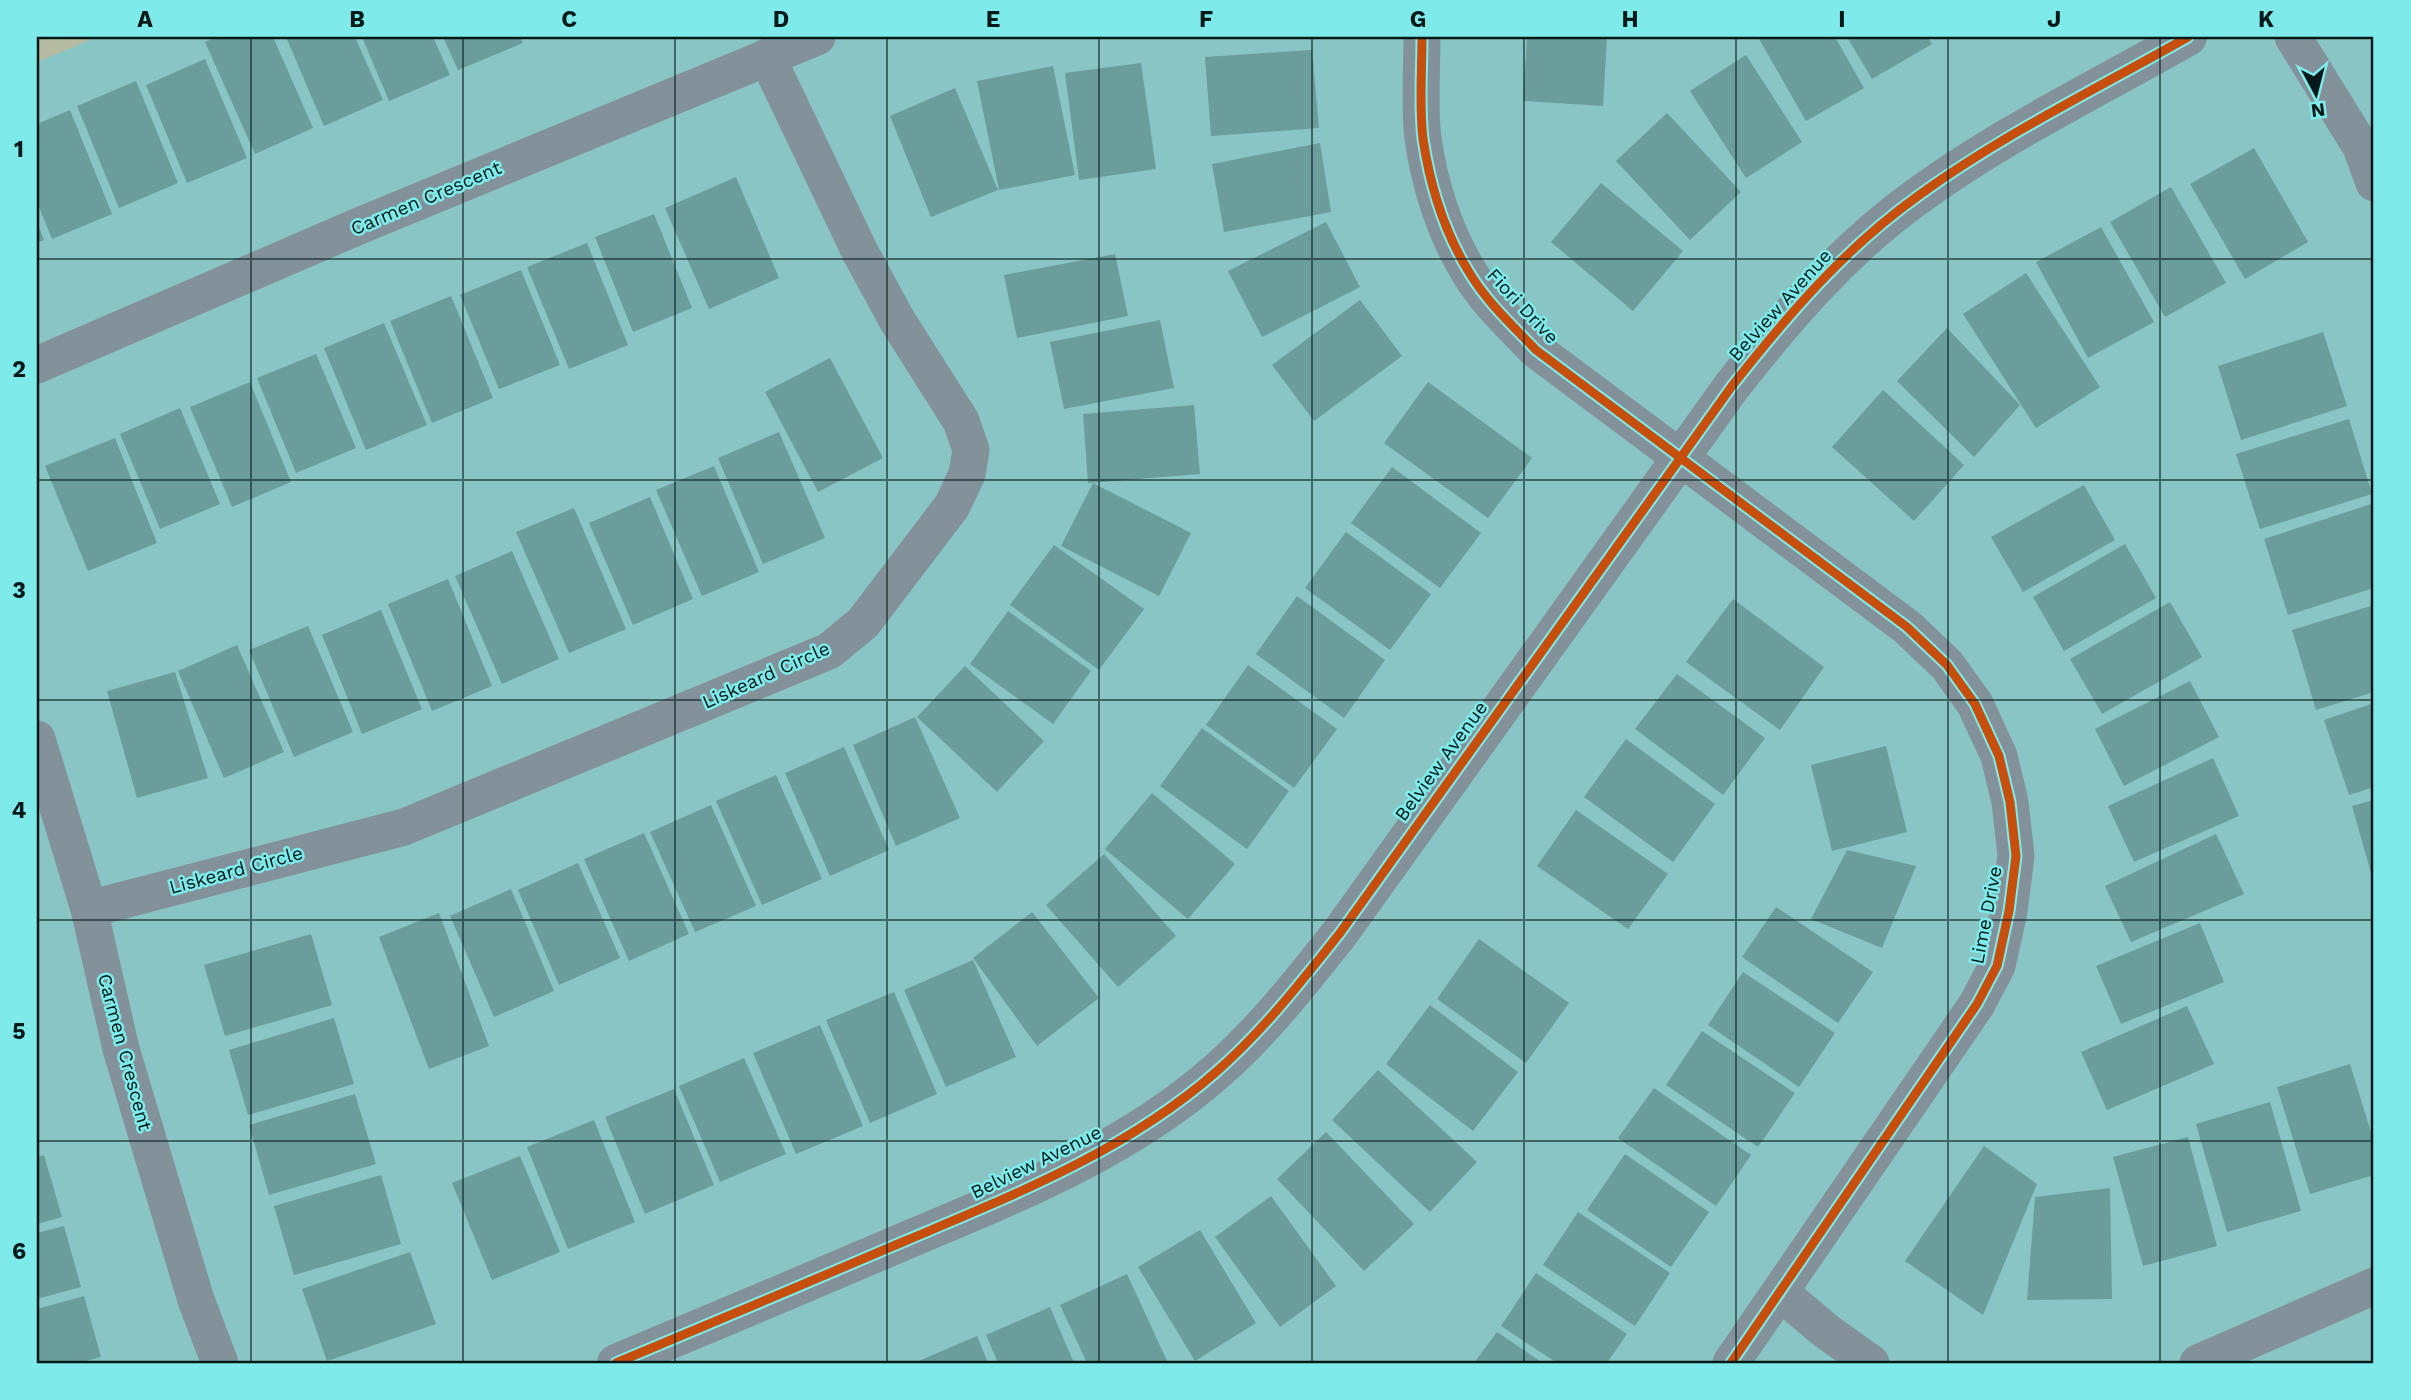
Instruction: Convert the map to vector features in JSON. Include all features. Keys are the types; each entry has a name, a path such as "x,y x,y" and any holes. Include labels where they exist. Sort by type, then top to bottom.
{"street":[{"name":"Carmen Crescent","path":"37,365 359,226 817,37"},
{"name":"Fiori Drive","path":"1422,37 1425,150 1433,188 1468,272 1493,305 1536,349 1680,457"},
{"name":"Belview Avenue","path":"616,1363 1013,1195 1093,1157 1159,1115 1216,1072 1281,1008 1340,933 1680,457 1773,334 1830,271 1917,197 1998,145 2188,37"},
{"path":"2293,37 2361,147 2374,183"},
{"name":"Liskeard Circle","path":"89,909 404,827 830,651 863,623 953,506 967,474 971,450 961,421 897,320 860,251 767,57"},
{"name":"Lime Drive","path":"1680,457 1907,627 1947,665 1975,704 1999,755 2010,802 2016,856 2009,911 1997,966 1977,1004 1731,1363"},
{"name":"Carmen Crescent","path":"37,739 89,909 121,1049 196,1300 220,1363"},
{"path":"2198,1363 2374,1286"},
{"path":"1781,1293 1826,1331 1871,1363"}],"green space":[{"path":"37,37 97,37 37,62"}],"building":[{"path":"217,37 273,37 313,128 255,154 205,42"},
{"path":"286,37 355,37 383,100 324,126"},
{"path":"362,37 433,37 450,75 389,101"},
{"path":"443,37 520,37 523,43 458,70"},
{"path":"1527,37 1607,37 1603,106 1523,101"},
{"path":"1758,37 1835,37 1864,88 1806,121"},
{"path":"1847,37 1928,37 1932,44 1872,79"},
{"path":"1312,50 1319,128 1211,136 1205,57"},
{"path":"1746,55 1802,142 1746,178 1690,91"},
{"path":"205,59 247,158 187,183 146,85"},
{"path":"1141,63 1156,169 1079,180 1065,73"},
{"path":"1053,66 1075,175 999,190 977,81"},
{"path":"136,81 178,183 119,208 77,106"},
{"path":"955,88 998,190 931,217 890,116"},
{"path":"70,110 112,214 52,239 37,202 37,124"},
{"path":"1667,113 1741,192 1690,240 1616,161"},
{"path":"1320,143 1331,212 1224,232 1212,164"},
{"path":"2254,148 2308,242 2245,279 2190,184"},
{"path":"736,177 779,278 709,309 665,208"},
{"path":"1601,183 1683,251 1633,311 1551,242"},
{"path":"2171,187 2226,283 2165,317 2110,222"},
{"path":"654,214 692,308 633,332 595,237"},
{"path":"37,222 44,240 37,243"},
{"path":"1326,222 1360,287 1262,337 1228,271"},
{"path":"2101,227 2154,322 2088,358 2036,262"},
{"path":"587,243 628,345 569,369 527,267"},
{"path":"1115,254 1128,316 1017,338 1004,275"},
{"path":"521,270 560,365 499,389 460,295"},
{"path":"2026,273 2100,387 2036,428 1963,314"},
{"path":"451,296 493,398 432,423 390,321"},
{"path":"1360,300 1402,356 1314,421 1272,365"},
{"path":"1160,320 1174,388 1064,409 1050,342"},
{"path":"384,323 427,425 366,450 324,348"},
{"path":"1947,328 2020,405 1974,457 1897,381"},
{"path":"2323,332 2347,406 2241,440 2218,366"},
{"path":"316,354 356,448 296,473 257,378"},
{"path":"830,358 883,458 818,492 765,392"},
{"path":"250,382 291,482 232,507 190,407"},
{"path":"1428,382 1532,458 1488,518 1384,443"},
{"path":"1883,390 1964,465 1914,521 1832,447"},
{"path":"1194,405 1200,474 1088,483 1083,414"},
{"path":"180,408 220,504 160,529 120,434"},
{"path":"2349,419 2372,494 2260,529 2236,454"},
{"path":"779,432 825,538 763,564 718,458"},
{"path":"115,438 157,543 88,571 45,466"},
{"path":"714,466 759,572 702,596 656,490"},
{"path":"1392,467 1481,533 1440,588 1351,523"},
{"path":"1093,483 1191,533 1159,596 1061,546"},
{"path":"2084,485 2115,540 2023,592 1991,537"},
{"path":"650,497 693,599 633,625 589,523"},
{"path":"2374,503 2374,588 2288,615 2264,539"},
{"path":"574,508 626,629 569,653 516,532"},
{"path":"1346,532 1431,594 1390,650 1305,588"},
{"path":"2125,544 2156,598 2064,651 2033,597"},
{"path":"1054,545 1144,609 1099,670 1010,605"},
{"path":"512,551 559,659 502,684 455,576"},
{"path":"448,579 492,686 432,711 388,604"},
{"path":"1297,596 1385,660 1344,718 1256,654"},
{"path":"1733,599 1824,667 1780,730 1686,662"},
{"path":"2170,602 2202,657 2102,714 2070,659"},
{"path":"2374,605 2374,692 2316,710 2292,630"},
{"path":"381,610 422,709 362,734 322,635"},
{"path":"1008,611 1091,671 1053,724 970,664"},
{"path":"308,626 353,732 294,757 249,650"},
{"path":"237,645 284,752 224,778 178,671"},
{"path":"1248,665 1337,729 1294,788 1206,725"},
{"path":"965,666 1044,741 997,792 917,717"},
{"path":"175,672 208,778 137,798 107,691"},
{"path":"1677,674 1765,738 1723,795 1635,729"},
{"path":"2190,681 2219,737 2124,786 2095,729"},
{"path":"2374,703 2374,787 2349,795 2324,720"},
{"path":"915,717 960,818 896,846 853,745"},
{"path":"1202,728 1289,791 1247,849 1160,786"},
{"path":"1626,739 1715,804 1673,862 1584,797"},
{"path":"1886,746 1907,832 1832,851 1811,765"},
{"path":"844,747 889,850 830,876 785,773"},
{"path":"2213,758 2239,816 2134,862 2108,806"},
{"path":"776,775 822,879 762,905 716,801"},
{"path":"1152,793 1235,864 1188,919 1105,849"},
{"path":"2374,800 2374,872 2371,873 2352,806"},
{"path":"711,805 756,906 695,932 650,832"},
{"path":"1576,810 1668,874 1628,929 1537,866"},
{"path":"644,833 689,934 629,961 584,859"},
{"path":"2216,834 2244,894 2131,942 2105,886"},
{"path":"1847,850 1916,866 1882,948 1811,919"},
{"path":"1104,854 1176,936 1118,987 1046,905"},
{"path":"578,863 620,958 559,985 518,890"},
{"path":"511,889 554,991 494,1017 450,916"},
{"path":"1776,907 1873,972 1838,1023 1742,957"},
{"path":"1032,912 1099,998 1037,1046 973,958"},
{"path":"439,913 489,1046 429,1069 379,937"},
{"path":"2200,923 2224,982 2121,1024 2096,966"},
{"path":"311,934 332,1005 225,1036 204,965"},
{"path":"1479,939 1569,1003 1526,1063 1437,999"},
{"path":"973,960 1016,1057 946,1087 904,990"},
{"path":"1743,972 1835,1033 1799,1087 1708,1025"},
{"path":"894,992 937,1094 870,1123 826,1020"},
{"path":"1430,1005 1518,1072 1473,1131 1386,1064"},
{"path":"2187,1006 2214,1064 2107,1110 2081,1052"},
{"path":"334,1018 354,1084 248,1115 229,1050"},
{"path":"820,1025 863,1126 796,1154 753,1053"},
{"path":"1702,1031 1795,1093 1758,1147 1666,1085"},
{"path":"744,1058 786,1154 720,1182 679,1086"},
{"path":"2350,1064 2374,1142 2374,1175 2310,1194 2277,1087"},
{"path":"1378,1070 1477,1162 1430,1212 1332,1120"},
{"path":"1654,1088 1751,1155 1716,1206 1618,1138"},
{"path":"674,1089 714,1185 645,1214 605,1117"},
{"path":"355,1094 376,1164 269,1195 249,1125"},
{"path":"2270,1102 2301,1211 2227,1232 2196,1124"},
{"path":"594,1120 635,1222 568,1249 527,1147"},
{"path":"1326,1132 1414,1224 1364,1271 1277,1179"},
{"path":"2188,1137 2217,1246 2143,1266 2113,1157"},
{"path":"1984,1146 2037,1184 1983,1315 1905,1261"},
{"path":"1625,1154 1709,1212 1671,1267 1587,1210"},
{"path":"44,1155 62,1217 37,1224 37,1157"},
{"path":"520,1156 560,1252 492,1280 452,1183"},
{"path":"381,1175 401,1244 294,1275 274,1206"},
{"path":"2110,1188 2112,1299 2027,1300 2035,1197"},
{"path":"1271,1196 1336,1286 1280,1327 1215,1237"},
{"path":"1578,1212 1670,1273 1635,1326 1543,1265"},
{"path":"64,1226 81,1287 37,1299 37,1233"},
{"path":"1200,1230 1256,1323 1195,1361 1138,1267"},
{"path":"410,1252 436,1324 327,1361 302,1289"},
{"path":"1536,1273 1627,1334 1607,1363 1557,1363 1501,1326"},
{"path":"1127,1274 1168,1363 1087,1363 1060,1305"},
{"path":"84,1296 101,1357 78,1363 37,1363 37,1309"},
{"path":"1050,1307 1074,1363 998,1363 986,1335"},
{"path":"1497,1332 1543,1363 1474,1363"},
{"path":"977,1336 988,1363 914,1363"}],"cycle path":[{"path":"1422,37 1422,126 1430,174 1440,208 1460,257 1483,293 1536,350 1907,627 1947,665 1975,704 1999,756 2010,802 2016,856 2009,911 1997,966 1977,1004 1731,1363"},
{"path":"616,1363 1068,1169 1145,1125 1216,1072 1266,1023 1340,933 1732,386 1818,284 1891,216 1950,174 2017,132 2188,37"}]}
